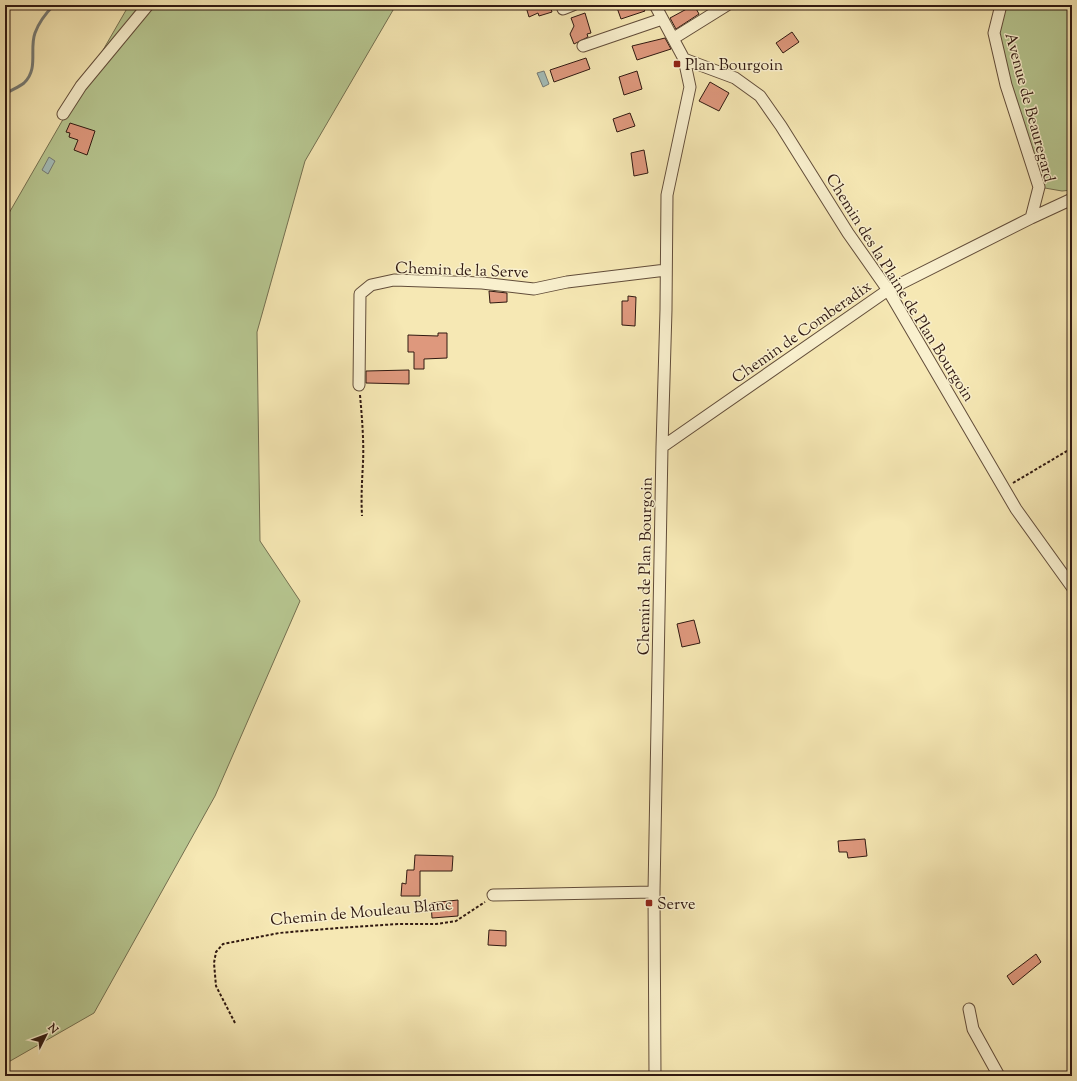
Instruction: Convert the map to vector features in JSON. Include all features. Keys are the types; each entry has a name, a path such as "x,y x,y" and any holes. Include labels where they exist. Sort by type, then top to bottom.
{"street":[{"path":"63,114 81,86 148,5"},
{"name":"Chemin de Plan Bourgoin","path":"655,5 684,59 690,87 667,195 654,892 655,1076"},
{"path":"674,38 727,5"},
{"name":"Avenue de Beauregard","path":"1001,5 994,33 1006,85 1039,187 1031,218"},
{"path":"583,46 662,19"},
{"name":"Chemin des la Plaine de Plan Bourgoin","path":"684,59 735,78 760,96 781,126 848,233 888,290 1016,509 1072,587"},
{"name":"Chemin de Comberadix","path":"662,447 888,290 1072,199"},
{"name":"Chemin de la Serve","path":"359,385 360,294 371,285 394,280 482,283 534,289 567,282 666,270"},
{"path":"493,895 654,892"},
{"path":"969,1009 973,1029 998,1076"}],"path":[{"path":"359,385 363,463 361,488 362,516"},
{"path":"1004,488 1072,448"},
{"name":"Chemin de Mouleau Blanc","path":"235,1023 216,986 214,963 216,952 223,944 279,933 308,930 398,924 436,924 456,921 479,908 493,895"}],"green space":[{"path":"129,5 396,5 305,161 257,332 260,541 300,601 215,796 94,1013 5,1064 5,220"},
{"path":"1001,5 1072,5 1072,190 1062,191 1039,187 994,33"}],"water":[{"path":"544,71 549,84 543,87 537,73"},
{"path":"49,157 55,161 48,174 42,170"}],"building":[{"path":"532,5 557,5 551,9 552,12 539,16 538,13 529,17 526,7"},
{"path":"616,5 641,5 645,11 621,19"},
{"path":"694,5 699,14 676,29 670,18"},
{"path":"585,13 591,33 587,34 588,37 574,44 570,34 574,26 571,18"},
{"path":"792,32 799,42 783,53 776,43"},
{"path":"665,38 671,49 637,60 632,46"},
{"path":"586,58 590,69 554,82 550,70"},
{"path":"637,71 642,89 624,95 619,77"},
{"path":"710,82 729,93 719,111 699,101"},
{"path":"630,113 635,126 617,132 613,119"},
{"path":"70,123 95,131 87,155 74,150 78,140 69,137 70,133 66,132"},
{"path":"644,150 648,173 634,176 631,153"},
{"path":"489,291 507,293 507,302 490,303"},
{"path":"628,296 636,297 635,326 622,325 622,301 628,301"},
{"path":"438,333 447,333 447,358 424,359 424,369 414,369 414,352 408,352 408,335 438,336"},
{"path":"409,370 409,384 366,383 366,371"},
{"path":"694,620 700,643 682,647 677,624"},
{"path":"865,839 867,856 848,858 847,852 839,852 838,841"},
{"path":"415,855 453,856 452,871 420,871 420,896 401,896 402,883 406,884 407,870 414,870"},
{"path":"458,900 458,916 432,918 431,903"},
{"path":"489,930 506,931 506,946 488,945"},
{"path":"1036,954 1041,962 1013,985 1007,976"}],"waterway":[{"path":"5,94 24,83 29,77 32,65 33,39 35,33 43,18 54,5"}],"place":[{"name":"Plan Bourgoin","path":"677,64"},
{"name":"Serve","path":"649,903"}]}
